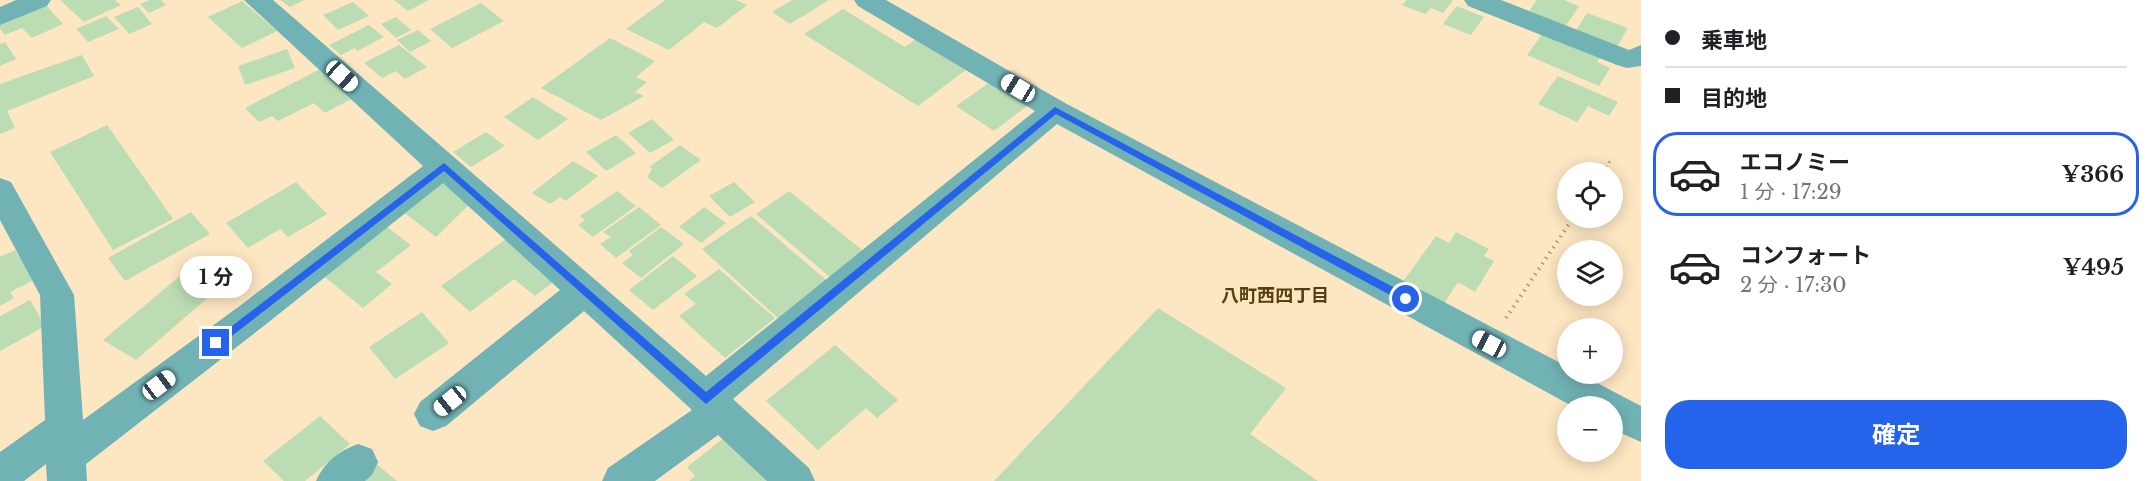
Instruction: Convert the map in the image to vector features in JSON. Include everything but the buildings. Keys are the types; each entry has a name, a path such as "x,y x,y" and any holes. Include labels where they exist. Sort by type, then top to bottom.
{"street":[{"path":"0,16 38,0"},
{"path":"257,0 795,481"},
{"path":"867,0 1055,110 1587,396"},
{"path":"1478,0 1627,59 1638,58 1641,54"},
{"path":"622,481 713,406 1055,110"},
{"path":"0,475 65,455 253,315 444,166"},
{"path":"2,197 57,295 65,455"},
{"path":"433,414 584,291"},
{"path":"1623,416 1641,426"}],"path":[{"path":"1609,162 1612,158"},
{"path":"1489,344 1566,228"}],"district":[{"name":"八町西四丁目","path":"1275,296"}],"route":[{"path":"216,343 444,166 706,399 1055,110 1406,299"}]}
